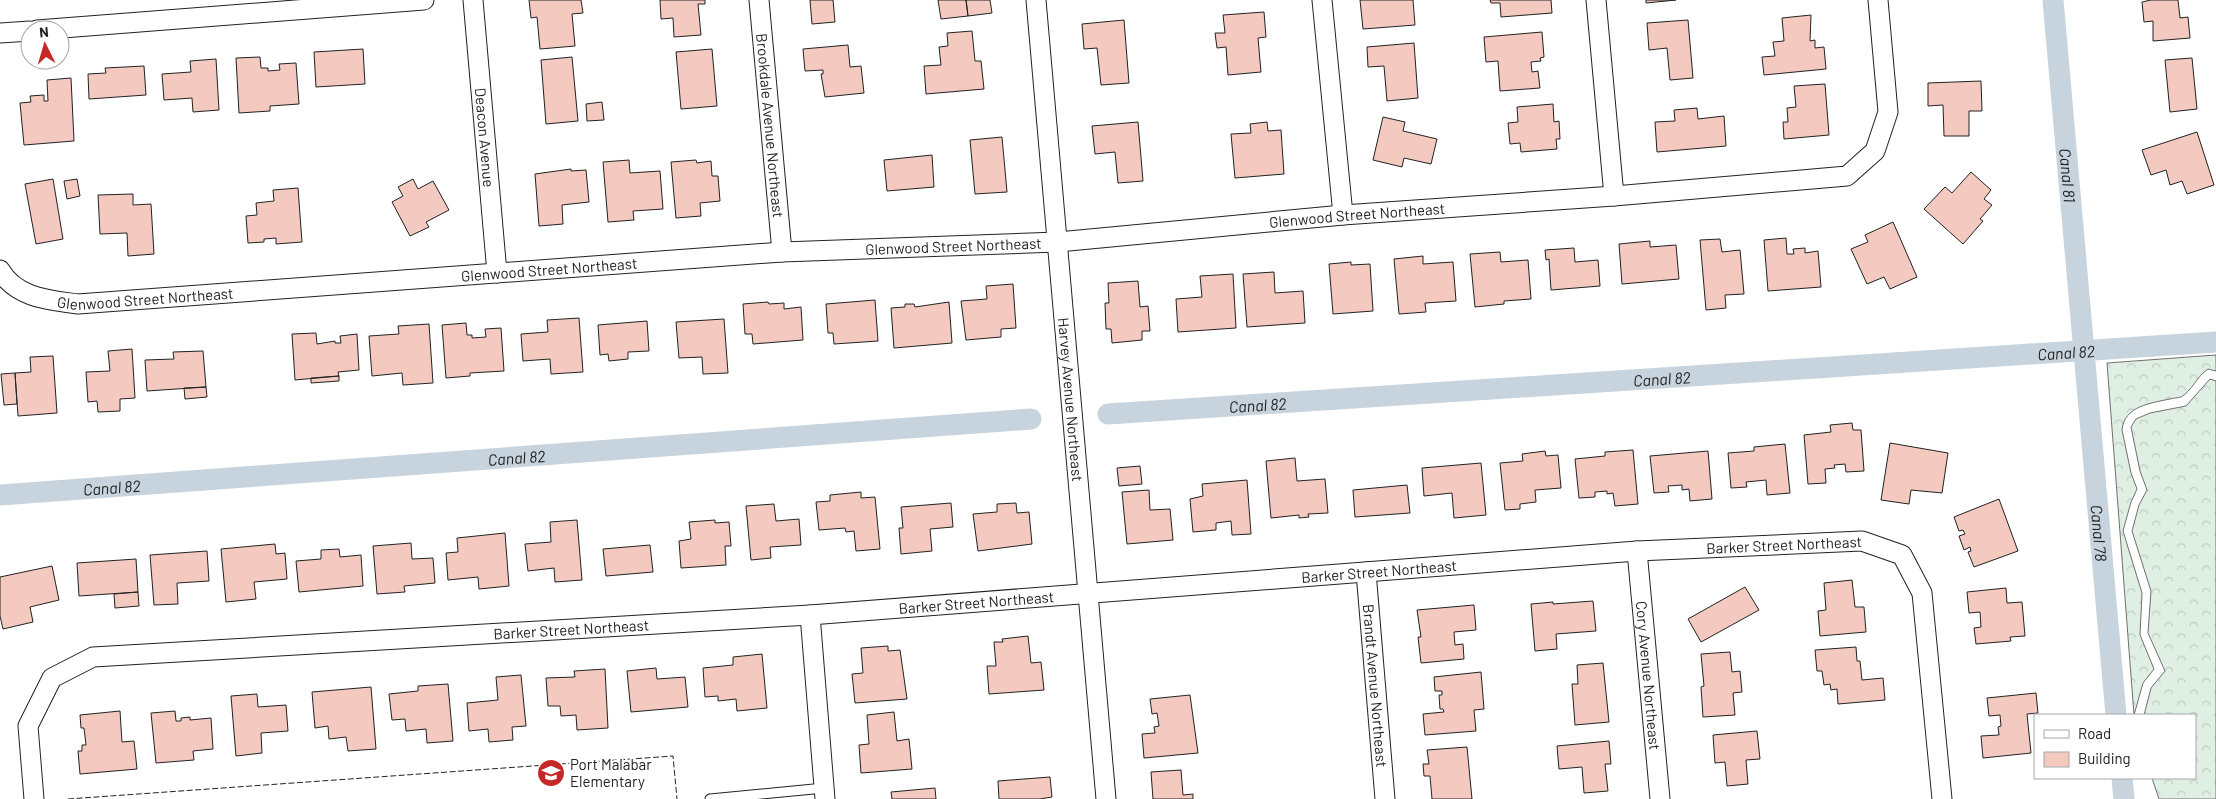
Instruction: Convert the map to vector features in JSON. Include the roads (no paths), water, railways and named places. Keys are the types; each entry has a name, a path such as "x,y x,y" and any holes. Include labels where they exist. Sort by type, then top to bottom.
{"street":[{"path":"70,27 424,0"},
{"name":"Deacon Avenue","path":"473,0 497,273"},
{"name":"Brookdale Avenue Northeast","path":"758,0 782,252"},
{"name":"Harvey Avenue Northeast","path":"1036,0 1106,799"},
{"path":"1322,0 1343,215"},
{"path":"1596,0 1614,196"},
{"name":"Glenwood Street Northeast","path":"0,270 5,279 22,292 50,300 78,304 782,252 1058,242 1343,215 1614,196 1847,176 1874,151 1888,112 1878,0"},
{"path":"0,33 20,31"},
{"name":"Barker Street Northeast","path":"34,799 28,726 52,678 93,657 810,615 1637,551 1862,541 1902,555 1922,593 1942,799"},
{"name":"Cory Avenue Northeast","path":"1637,551 1660,799"},
{"name":"Brandt Avenue Northeast","path":"1366,572 1385,799"},
{"path":"810,615 825,793"}],"lane":[{"path":"710,799 825,793"}],"waterway":[{"name":"Canal 78","path":"2053,0 2116,714"},
{"name":"Canal 82","path":"1108,414 2216,342"},
{"name":"Canal 82","path":"0,495 1031,419"},
{"name":"Canal 78","path":"2122,779 2124,799"}],"place":[{"name":"Port Malabar Elementary","path":"551,773"}],"water label":[{"name":"Canal 81","path":"2068,175"}]}
